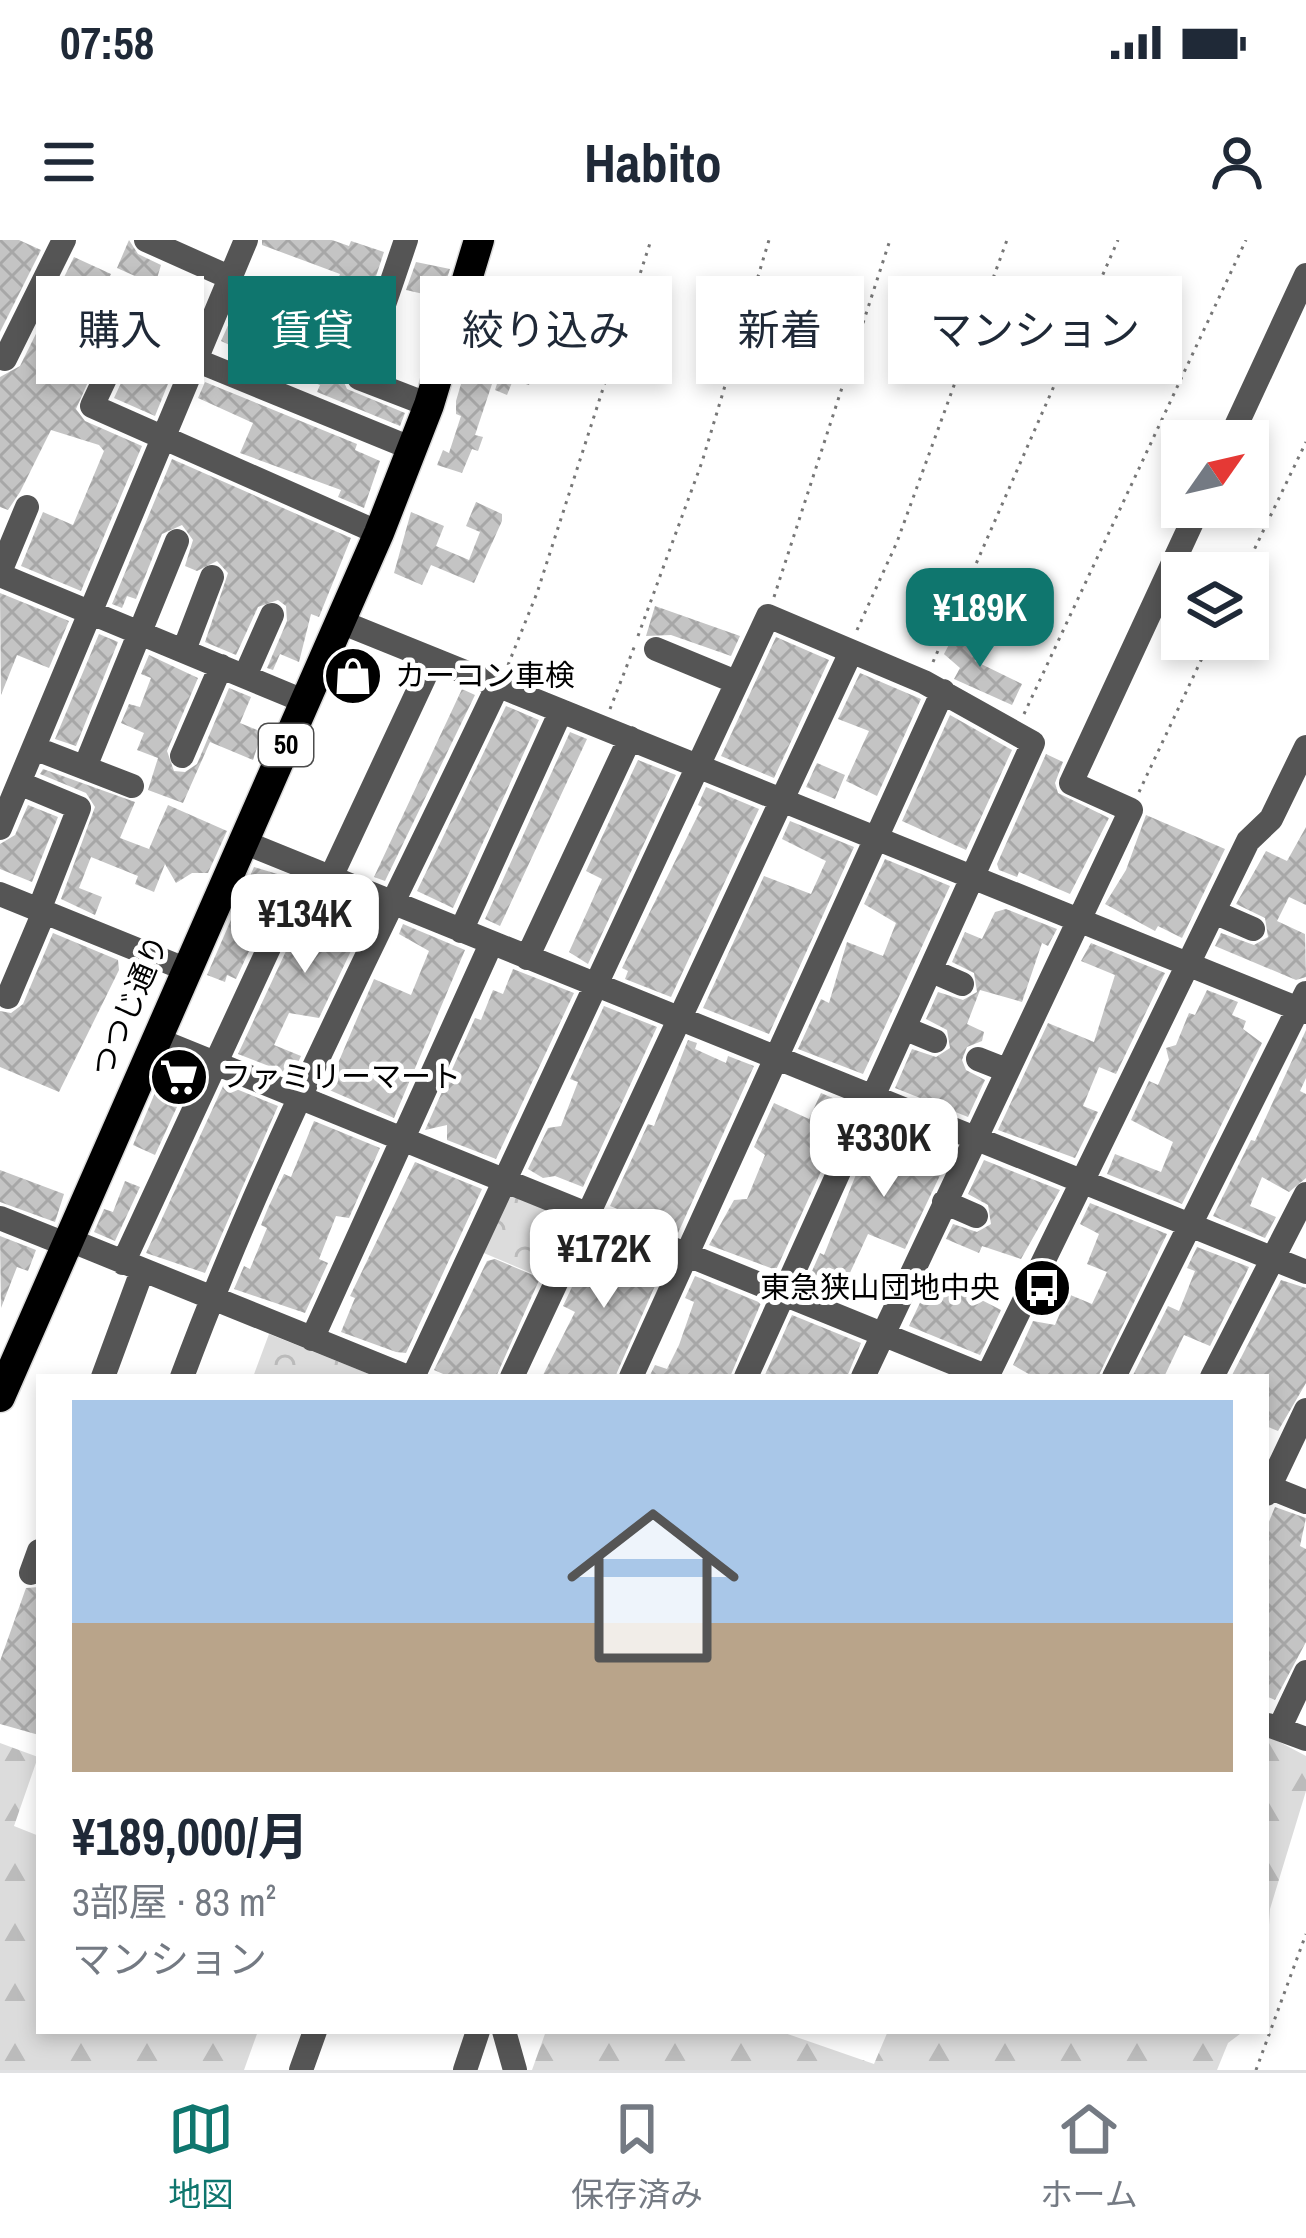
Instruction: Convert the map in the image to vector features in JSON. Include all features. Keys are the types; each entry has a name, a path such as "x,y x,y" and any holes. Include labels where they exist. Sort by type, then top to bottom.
{"main road":[{"name":"つつじ通り","path":"0,1397 379,533 429,405 479,240"}],"street":[{"path":"5,359 64,240"},
{"path":"146,240 228,277"},
{"path":"232,276 246,240"},
{"path":"394,276 406,240"},
{"path":"1239,420 1306,275"},
{"path":"204,340 228,285"},
{"path":"204,362 413,449"},
{"path":"102,384 92,406 379,533"},
{"path":"0,829 186,384"},
{"path":"375,384 429,405"},
{"path":"27,507 0,573 306,701"},
{"path":"863,1374 1131,810 1071,783 1189,528"},
{"path":"86,767 177,541"},
{"path":"184,650 212,577"},
{"path":"245,676 272,615"},
{"path":"411,1374 768,616 933,687 1033,746 747,1374"},
{"path":"341,622 1188,964 1303,1004 1116,1374"},
{"path":"656,650 736,682"},
{"path":"513,1374 849,651"},
{"path":"331,878 433,659"},
{"path":"182,756 221,666"},
{"path":"183,1374 211,1298 302,1099 499,686"},
{"path":"632,1374 876,838 933,687"},
{"path":"461,931 561,711"},
{"path":"527,958 630,739"},
{"path":"34,748 132,786"},
{"path":"989,1374 1248,842 1271,819 1306,748"},
{"path":"8,997 79,808 19,783"},
{"path":"242,841 1306,1272"},
{"path":"104,1374 133,1267 214,1063 306,868"},
{"path":"0,894 185,969"},
{"path":"1214,912 1253,929"},
{"path":"312,1339 491,944"},
{"path":"932,970 962,984"},
{"path":"906,1029 935,1041"},
{"path":"156,1039 981,1374"},
{"path":"978,1059 1006,1070"},
{"path":"992,1099 1018,1110"},
{"path":"1214,1374 1306,1194"},
{"path":"944,1202 976,1216"},
{"path":"0,1218 402,1374"},
{"path":"1269,1485 1306,1410"},
{"path":"1269,1490 1306,1502"},
{"path":"1306,1672 1272,1727 1306,1739"},
{"path":"301,2070 314,2034"},
{"path":"465,2070 477,2034"},
{"path":"505,2034 515,2070"}],"path":[{"path":"499,686 537,593 651,240"},
{"path":"602,728 702,462 769,240"},
{"path":"768,616 890,240"},
{"path":"849,651 897,542 1006,240"},
{"path":"933,687 1118,240"},
{"path":"1016,732 1246,240"},
{"path":"1253,552 1306,442"},
{"path":"1131,810 1201,660"},
{"path":"1256,2070 1306,1934"}],"green space":[{"path":"507,1194 576,1218 550,1281 479,1251"},
{"path":"269,1334 369,1374 254,1374"},
{"path":"1269,1737 1306,1756 1306,1791 1269,1924"},
{"path":"0,1743 36,1756 14,1826 36,1835 36,2034 257,2034 244,2070 0,2070"},
{"path":"545,2034 788,2034 874,2064 887,2034 1240,2034 1228,2043 1217,2070 532,2070"}],"building":[{"path":"0,240 19,240 41,250 0,332"},
{"path":"129,240 138,254 161,265 158,276 135,276 117,268"},
{"path":"262,240 332,240 349,246 351,241 384,252 376,276 339,276 262,245"},
{"path":"74,257 111,274 110,276 65,276"},
{"path":"416,262 450,269 448,276 420,276 420,293 406,290"},
{"path":"36,334 36,384 87,384 76,409 85,421 142,446 81,591 21,566 43,512 73,525 104,451 99,445 51,430 20,492 8,510 0,507 0,377 20,366"},
{"path":"205,382 357,444 355,450 380,461 364,508 338,497 341,490 240,453 253,423 198,398"},
{"path":"121,384 168,384 155,416 114,398"},
{"path":"345,384 405,413 400,426 317,392 320,385"},
{"path":"461,384 492,384 475,435 483,437 462,473 437,465 443,450 449,453 461,416 456,414"},
{"path":"497,384 511,384 507,395 495,390"},
{"path":"172,459 351,538 319,617 311,614 299,662 280,654 273,670 267,668 287,621 286,606 278,600 258,607 236,655 205,642 228,573 217,561 197,571 185,566 193,540 182,525 162,534 136,599 127,596 122,608 112,604"},
{"path":"476,502 502,514 502,521 474,583 431,565 422,585 394,573 411,512 444,526 436,546 469,560 480,532 466,526"},
{"path":"0,593 69,621 49,668 17,655 1,695"},
{"path":"655,606 740,636 731,656 671,635 646,636"},
{"path":"961,633 983,644 975,661 1022,684 1012,705 954,679 960,668 944,654 954,635"},
{"path":"99,634 118,642 76,746 55,739"},
{"path":"776,637 829,660 774,778 721,756"},
{"path":"149,655 198,678 167,751 174,771 185,772 197,764 229,688 251,697 240,723 262,732 253,760 210,742 183,803 148,790 158,758 137,750 144,733 121,723 129,704 140,707 151,678 141,674"},
{"path":"860,673 921,699 877,796 846,781 869,731 838,719"},
{"path":"462,689 475,695 385,881 374,877"},
{"path":"506,706 539,720 453,908 417,891"},
{"path":"950,715 1012,750 966,850 902,821"},
{"path":"570,732 587,739 500,926 485,919"},
{"path":"1046,754 1063,762 1055,783 1058,793 1109,818 1070,894 1019,872 1017,877 999,870 997,864"},
{"path":"638,760 676,775 588,964 569,952 602,879 586,871"},
{"path":"817,763 845,775 835,799 806,787"},
{"path":"43,769 135,802 120,838 149,849 168,805 227,831 208,873 192,873 176,883 165,864 154,892 135,884 138,876 91,857 79,888 102,897 95,915 61,899 95,807 86,793 40,774"},
{"path":"706,787 759,809 671,997 625,979 628,971 622,968 702,807 698,805"},
{"path":"28,805 58,817 32,882 0,869 0,844 15,835"},
{"path":"1146,815 1225,849 1182,938 1158,926 1155,931 1105,904 1126,870"},
{"path":"790,821 854,847 769,1034 703,1008 764,876 811,894 826,861 782,839"},
{"path":"1306,827 1306,905 1289,897 1277,921 1305,934 1306,977 1296,980 1215,946 1221,933 1254,945 1268,937 1265,918 1236,904 1266,851 1287,861"},
{"path":"885,859 950,886 863,1074 798,1049 821,999 829,1003 847,942 883,956 896,923 864,904"},
{"path":"254,867 284,876 236,979 227,975 225,982 207,975"},
{"path":"315,889 370,911 319,1018 289,1013 274,1045 301,1056 292,1075 238,1054"},
{"path":"1006,909 1057,929 1048,946 1042,943 1022,1002 980,990 967,1024 984,1032 982,1041 967,1047 962,1060 966,1070 985,1080 968,1117 895,1088 912,1049 936,1057 950,1048 947,1030 926,1019 938,992 963,1000 977,992 974,973 952,962 965,932 982,939 995,912"},
{"path":"403,924 465,950 394,1118 327,1089 374,979 411,995 429,951 399,934"},
{"path":"53,933 118,960 119,970 59,1092 0,1067 0,1011 11,1013 23,1004"},
{"path":"1091,943 1165,973 1116,1074 1099,1067 1083,1106 1098,1112 1075,1158 998,1130 1048,1023 1094,1042 1115,975 1081,961"},
{"path":"513,969 574,993 496,1159 447,1140 447,1125 425,1130 475,1018 481,1020 493,990 503,994"},
{"path":"1207,990 1238,1002 1232,1015 1246,1021 1243,1029 1262,1043 1182,1204 1107,1174 1115,1154 1161,1172 1173,1142 1131,1120 1149,1081 1158,1085 1169,1060 1166,1048 1176,1045 1189,1013 1195,1015"},
{"path":"604,1006 657,1027 583,1187 555,1176 543,1178 528,1169 548,1128 561,1126 578,1082 570,1079"},
{"path":"1306,1030 1306,1078 1300,1091 1306,1094 1306,1178 1289,1192 1262,1177 1250,1206 1276,1217 1265,1238 1213,1216 1251,1140 1255,1141"},
{"path":"688,1040 697,1043 695,1049 726,1063 728,1056 754,1066 678,1233 610,1206 648,1124 654,1126"},
{"path":"168,1062 193,1072 155,1155 133,1145"},
{"path":"224,1084 278,1106 205,1273 146,1253"},
{"path":"821,1093 851,1106 776,1270 709,1245 734,1200 747,1199 765,1155 754,1147 774,1103 809,1119"},
{"path":"881,1118 953,1148 905,1249 868,1234 841,1292 809,1278 820,1253 824,1255 857,1172 867,1176 882,1139 873,1136"},
{"path":"314,1121 380,1148 349,1218 336,1216 319,1259 328,1263 305,1313 234,1289 244,1266 250,1269 267,1228 261,1225 268,1208 284,1174 291,1177"},
{"path":"984,1160 1060,1190 1021,1259 982,1246 979,1253 946,1239 953,1224 977,1232 991,1224 988,1205 968,1194"},
{"path":"415,1162 482,1189 406,1353 341,1332 355,1298 350,1296"},
{"path":"0,1170 64,1194 55,1222 0,1202"},
{"path":"125,1181 140,1187 115,1241 94,1232 104,1209 113,1212"},
{"path":"1090,1203 1167,1234 1099,1374 1029,1374 1013,1365 1033,1321 1055,1325 1068,1294 1092,1304 1107,1272 1087,1264 1099,1234 1080,1224"},
{"path":"0,1236 36,1250 28,1271 17,1267 1,1308"},
{"path":"596,1236 665,1263 616,1374 544,1374 575,1312 563,1306"},
{"path":"1197,1247 1249,1267 1210,1346 1184,1335 1165,1374 1134,1374 1168,1306 1179,1311 1195,1271 1187,1268"},
{"path":"495,1259 540,1278 497,1374 443,1374 434,1370 487,1261"},
{"path":"933,1275 1001,1310 980,1355 909,1326"},
{"path":"695,1276 761,1303 731,1374 650,1374 655,1365 667,1369 679,1345 694,1302 685,1298"},
{"path":"1281,1280 1306,1288 1306,1383 1278,1431 1269,1427 1269,1374 1233,1374"},
{"path":"792,1315 861,1343 848,1374 765,1374"},
{"path":"1275,1507 1306,1518 1300,1546 1306,1549 1306,1642 1275,1700 1269,1697 1269,1522"},
{"path":"36,1587 36,1734 0,1724 0,1661 26,1588"}],"place":[{"name":"カーコン車検","path":"353,676"},
{"name":"ファミリーマート","path":"179,1077"},
{"name":"東急狭山団地中央","path":"1042,1288"}]}
